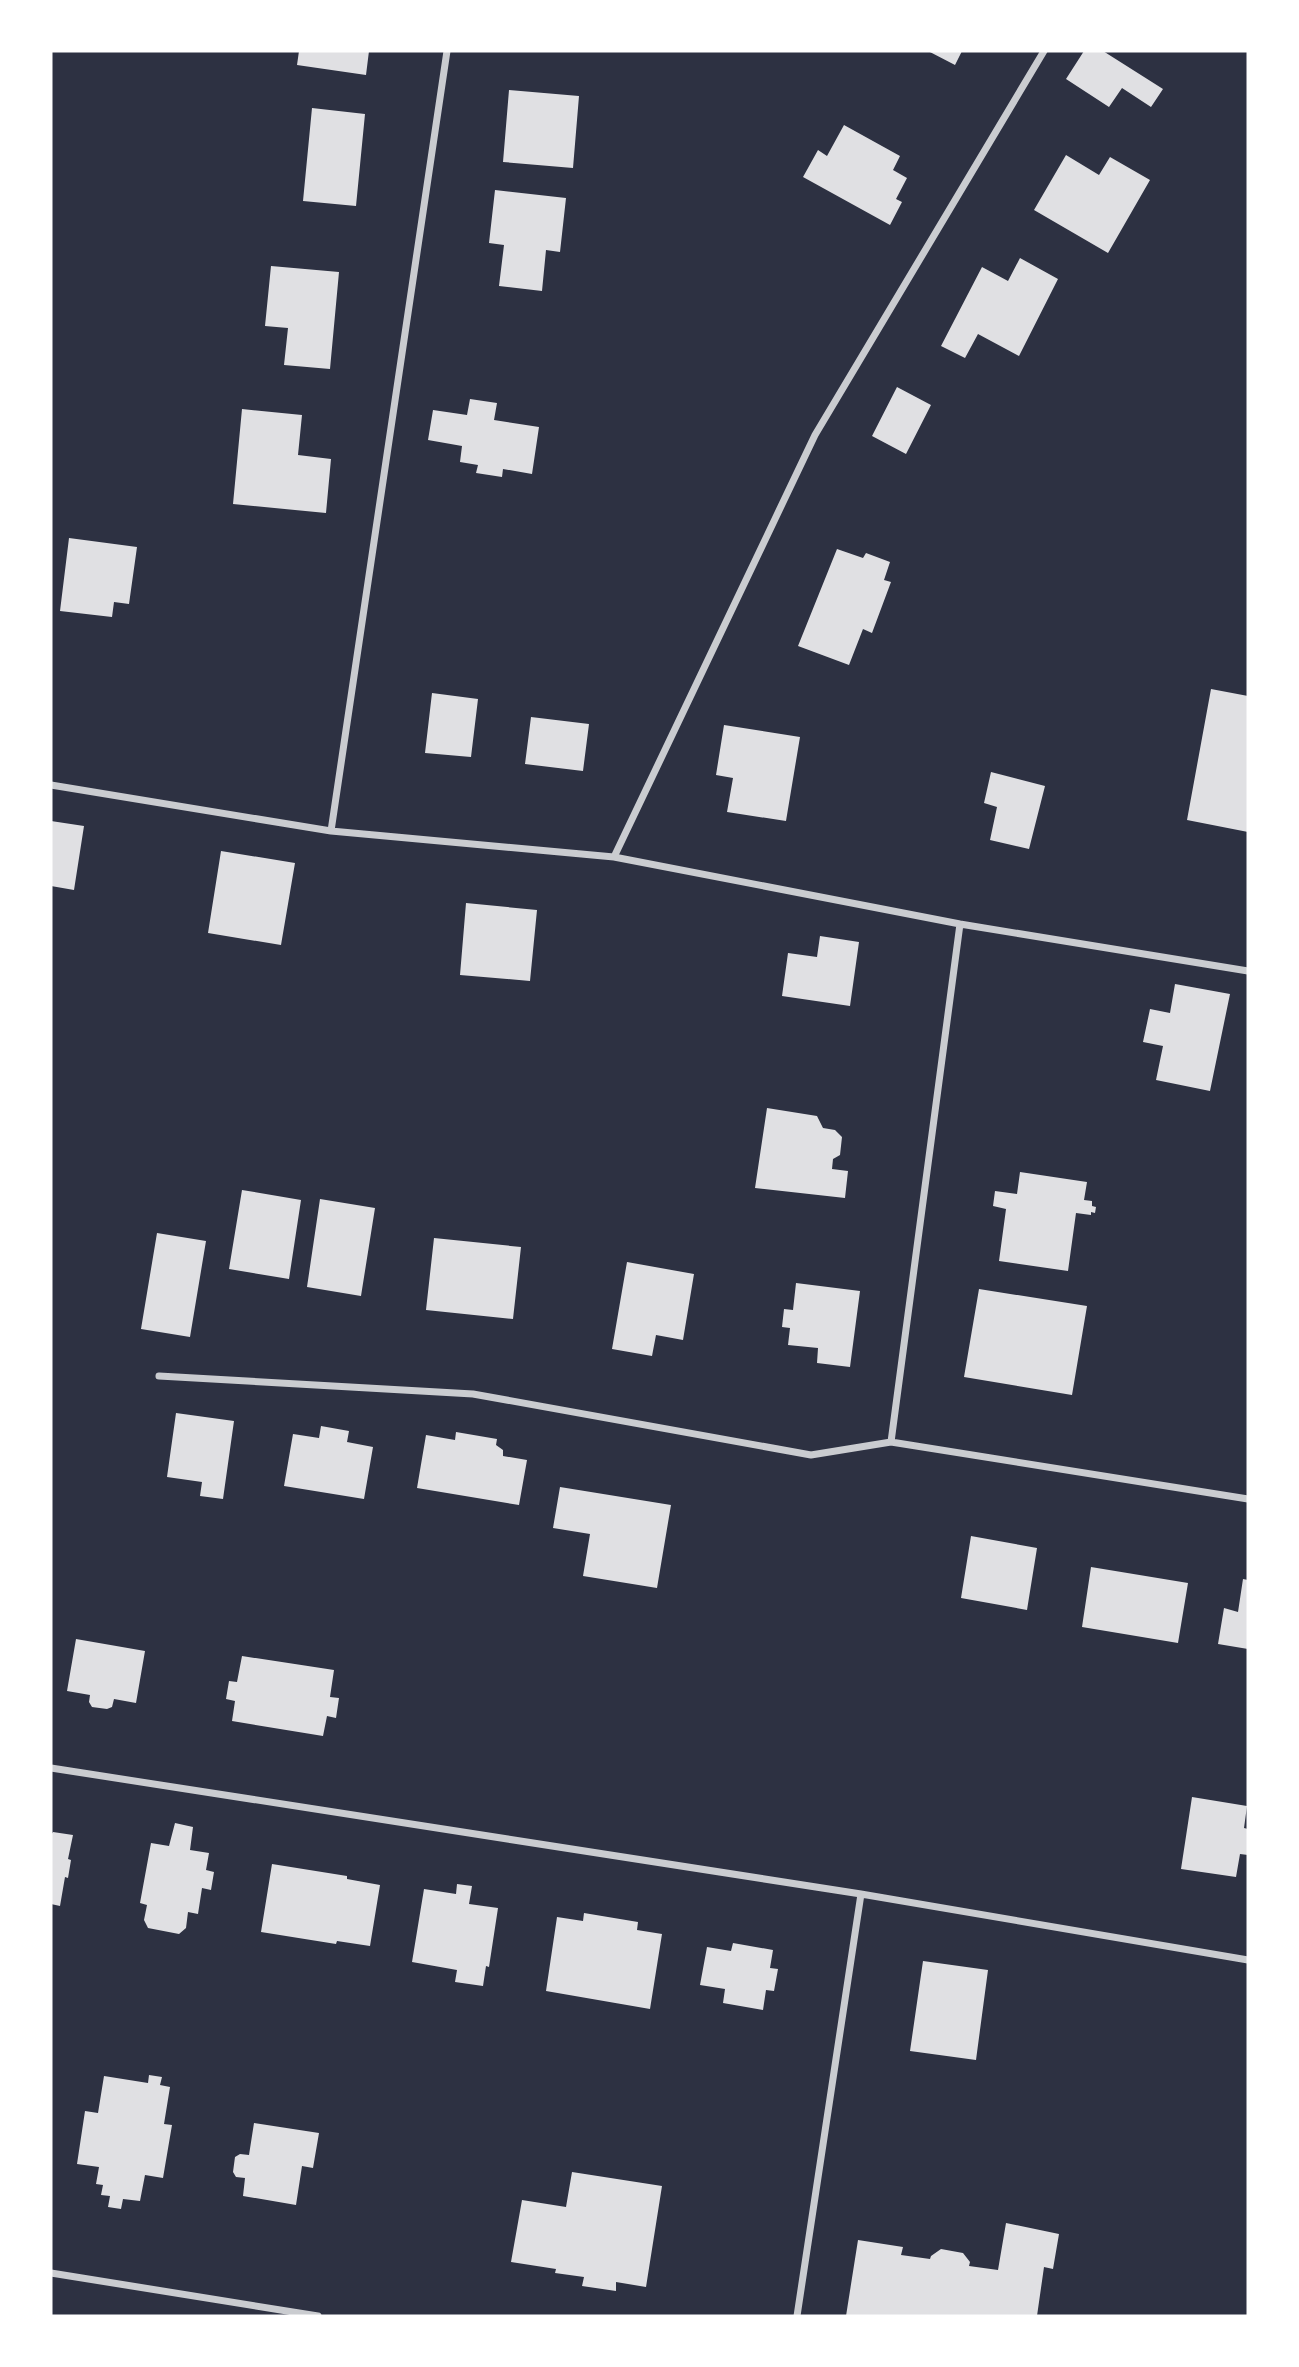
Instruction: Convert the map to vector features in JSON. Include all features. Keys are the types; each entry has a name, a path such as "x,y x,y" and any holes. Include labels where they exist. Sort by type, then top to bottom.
{"street":[{"path":"331,831 447,51"},
{"path":"614,857 815,435 1044,51"},
{"path":"51,785 331,831 614,857 960,924 1248,971"},
{"path":"891,1442 960,924"},
{"path":"159,1376 473,1394 811,1455 891,1442 1248,1499"},
{"path":"51,1768 861,1894 1248,1960"},
{"path":"797,2316 861,1894"},
{"path":"51,2273 318,2316"}],"building":[{"path":"299,51 369,51 366,75 297,65"},
{"path":"928,51 962,51 955,65"},
{"path":"1084,51 1103,51 1163,89 1151,107 1122,88 1109,107 1066,79"},
{"path":"509,90 579,96 573,168 503,162"},
{"path":"312,108 365,114 356,206 303,201"},
{"path":"844,125 900,156 893,170 907,178 896,199 902,202 890,225 803,177 818,150 827,156"},
{"path":"1066,155 1099,175 1110,157 1150,180 1108,253 1034,210"},
{"path":"495,190 566,198 560,252 546,250 542,291 499,286 504,245 489,243"},
{"path":"1020,258 1058,279 1019,356 978,334 965,358 941,346 982,267 1008,281"},
{"path":"271,266 339,272 330,369 284,365 288,328 265,326"},
{"path":"897,387 931,405 906,454 872,436"},
{"path":"470,399 497,403 494,420 539,427 532,474 503,469 502,477 476,473 478,465 460,462 462,446 428,440 433,410 467,415"},
{"path":"242,409 302,415 298,455 331,459 326,513 233,504"},
{"path":"69,538 137,547 129,604 114,602 112,617 60,611"},
{"path":"837,549 863,558 866,553 890,562 884,580 891,582 872,633 863,629 849,665 798,646"},
{"path":"1211,689 1248,696 1248,832 1187,820"},
{"path":"432,693 478,699 471,757 425,753"},
{"path":"531,717 589,724 583,771 525,764"},
{"path":"724,725 800,737 786,821 727,812 733,778 716,775"},
{"path":"991,772 1045,786 1029,849 990,840 997,807 984,803"},
{"path":"51,821 84,826 74,890 51,886"},
{"path":"221,851 295,863 281,945 208,933"},
{"path":"466,903 537,910 530,981 460,975"},
{"path":"820,936 859,942 850,1006 782,996 788,953 817,957"},
{"path":"1175,984 1230,994 1210,1091 1156,1080 1163,1046 1143,1042 1150,1009 1170,1013"},
{"path":"767,1108 817,1116 823,1128 835,1130 842,1137 840,1155 833,1159 832,1169 848,1171 845,1198 755,1188"},
{"path":"1020,1172 1087,1182 1084,1200 1092,1201 1092,1206 1096,1207 1095,1213 1076,1213 1068,1271 999,1261 1006,1209 993,1206 995,1191 1017,1194"},
{"path":"242,1190 301,1200 289,1279 229,1269"},
{"path":"320,1199 375,1208 361,1296 307,1287"},
{"path":"157,1233 206,1241 190,1337 141,1329"},
{"path":"434,1238 521,1247 513,1319 426,1310"},
{"path":"627,1262 694,1274 683,1340 656,1335 652,1356 612,1349"},
{"path":"796,1283 860,1291 850,1367 817,1363 818,1348 788,1345 790,1328 782,1327 784,1309 793,1310"},
{"path":"979,1289 1087,1306 1072,1395 964,1377"},
{"path":"176,1413 234,1421 223,1499 200,1496 202,1482 167,1477"},
{"path":"321,1426 349,1431 347,1442 373,1447 364,1499 284,1486 293,1434 319,1438"},
{"path":"456,1432 497,1439 496,1445 503,1450 503,1456 527,1460 519,1505 417,1488 426,1435 455,1440"},
{"path":"560,1487 671,1505 657,1588 583,1576 590,1534 553,1528"},
{"path":"971,1536 1037,1548 1027,1610 961,1598"},
{"path":"1091,1567 1188,1583 1178,1643 1082,1627"},
{"path":"1243,1579 1248,1580 1248,1649 1218,1644 1224,1608 1238,1612"},
{"path":"76,1639 145,1651 136,1703 114,1699 112,1707 107,1709 92,1707 89,1702 90,1695 67,1691"},
{"path":"242,1656 334,1670 330,1697 339,1698 336,1718 327,1716 323,1736 232,1721 235,1701 226,1699 229,1681 237,1682"},
{"path":"1192,1797 1247,1806 1244,1828 1248,1829 1248,1855 1240,1854 1236,1877 1181,1869"},
{"path":"175,1823 193,1827 190,1850 209,1853 206,1870 214,1872 211,1890 202,1888 198,1914 188,1912 186,1928 179,1934 148,1928 144,1920 147,1905 140,1903 151,1843 169,1846"},
{"path":"53,1832 73,1835 68,1859 71,1860 68,1878 65,1877 60,1906 51,1904"},
{"path":"272,1864 347,1876 347,1879 380,1885 370,1946 337,1941 336,1944 261,1932"},
{"path":"457,1884 472,1886 469,1904 498,1908 489,1967 486,1966 483,1986 455,1982 457,1970 412,1962 424,1889 456,1894"},
{"path":"584,1913 638,1922 637,1930 662,1934 650,2009 546,1991 557,1917 583,1921"},
{"path":"733,1943 773,1950 770,1968 778,1969 774,1991 766,1990 763,2010 723,2003 725,1989 700,1985 707,1947 731,1951"},
{"path":"923,1961 988,1970 976,2060 910,2051"},
{"path":"149,2075 162,2077 160,2085 170,2087 164,2124 172,2125 163,2178 145,2175 140,2201 123,2199 121,2209 108,2207 110,2196 101,2195 103,2185 96,2184 99,2167 77,2164 85,2111 98,2113 104,2076 148,2083"},
{"path":"254,2123 319,2133 313,2168 302,2166 296,2205 243,2196 245,2178 236,2177 233,2172 235,2157 240,2154 249,2155"},
{"path":"572,2172 662,2186 646,2287 616,2282 616,2291 582,2286 584,2277 555,2273 556,2269 511,2262 522,2200 566,2207"},
{"path":"1006,2223 1059,2234 1053,2269 1044,2267 1037,2316 846,2316 858,2240 903,2247 901,2255 930,2259 941,2249 963,2253 970,2262 969,2266 998,2270"}]}
